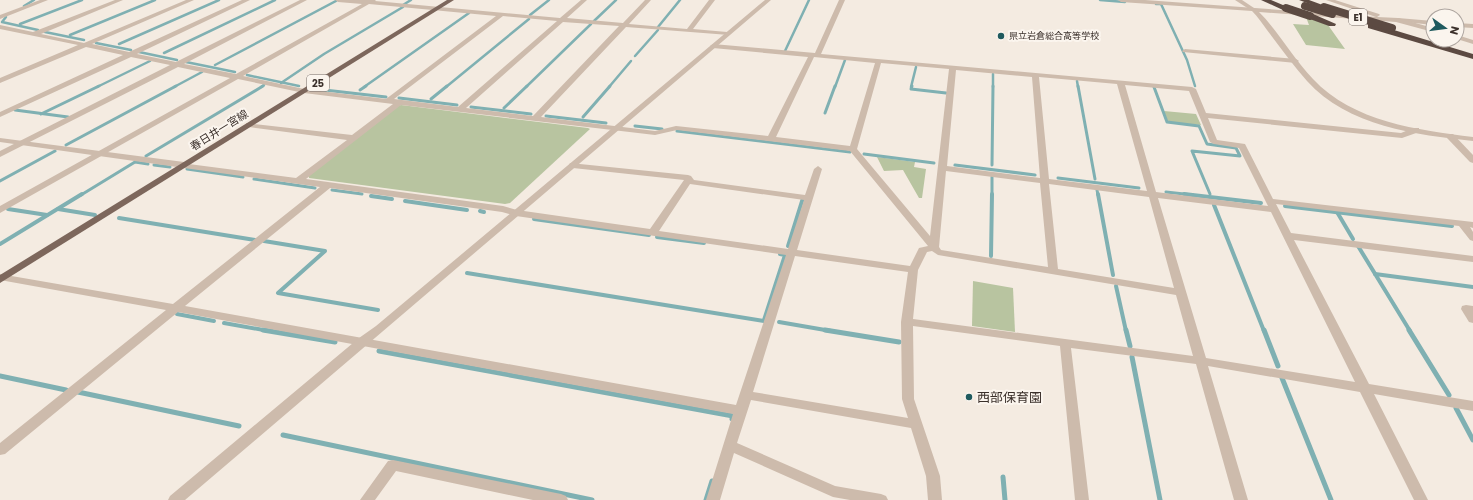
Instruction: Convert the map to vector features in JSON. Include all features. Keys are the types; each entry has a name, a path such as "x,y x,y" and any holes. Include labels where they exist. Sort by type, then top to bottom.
{"highway":[{"path":"1264,0 1332,24"},
{"name":"E1","path":"1293,2 1324,7 1473,52"},
{"name":"E1","path":"1304,3 1371,26 1473,57"}],"main road":[{"name":"春日井一宮線","path":"1,278 451,0"}],"street":[{"path":"0,17 45,0"},
{"path":"34,34 120,0"},
{"path":"0,81 190,0"},
{"path":"0,115 247,0"},
{"path":"0,154 304,0"},
{"path":"338,0 371,1 437,9 727,34"},
{"path":"460,110 584,0"},
{"path":"535,119 648,0"},
{"path":"688,31 712,0"},
{"path":"175,500 768,0"},
{"path":"771,139 842,0"},
{"path":"1122,0 1425,22"},
{"path":"1238,0 1254,10 1311,80 1326,95 1345,108 1372,118 1416,130 1473,139"},
{"path":"1329,0 1425,28"},
{"path":"0,210 371,1"},
{"path":"387,101 501,14"},
{"path":"0,27 304,91 655,133 676,128 853,149 938,252 1182,293"},
{"path":"713,46 1192,89 1214,142 1242,146 1421,500"},
{"path":"1185,51 1296,61"},
{"path":"853,149 879,60"},
{"path":"934,248 953,67"},
{"path":"1035,74 1053,271"},
{"path":"1120,82 1241,500"},
{"path":"298,181 399,103"},
{"path":"1202,115 1402,136 1416,130"},
{"path":"249,125 354,138"},
{"path":"1450,136 1473,160"},
{"path":"0,140 503,209 516,213 914,270"},
{"path":"573,165 688,178 691,182 809,198"},
{"path":"943,168 1153,195 1473,225"},
{"path":"712,500 818,169"},
{"path":"653,232 689,180"},
{"path":"0,450 328,185"},
{"path":"1461,223 1473,238"},
{"path":"1288,236 1473,259"},
{"path":"934,248 923,250 914,270 907,322 908,399 933,476 935,500"},
{"path":"1,278 363,341 741,411"},
{"path":"1473,310 1466,309 1473,319"},
{"path":"907,322 1201,361 1473,406"},
{"path":"1065,343 1082,500"},
{"path":"746,394 916,424"},
{"path":"730,445 833,491 881,500"},
{"path":"367,500 393,465 561,500"}],"green space":[{"path":"1306,17 1328,25 1345,49 1306,45 1293,24 1309,25"},
{"path":"401,105 590,129 510,203 505,204 309,178 309,175 397,106"},
{"path":"1164,111 1196,114 1201,125 1168,122"},
{"path":"877,157 915,162 914,167 926,169 922,198 919,198 903,170 884,171"},
{"path":"973,281 1013,288 1015,332 972,326"}],"waterway":[{"path":"24,6 34,0"},
{"path":"20,24 82,0"},
{"path":"70,35 155,0"},
{"path":"119,44 219,0"},
{"path":"164,53 275,0"},
{"path":"403,5 411,0"},
{"path":"530,15 549,0"},
{"path":"594,21 616,0"},
{"path":"658,27 680,0"},
{"path":"785,51 809,0"},
{"path":"1100,0 1125,2"},
{"path":"215,65 336,1"},
{"path":"1156,4 1161,4 1187,60 1195,86"},
{"path":"282,82 324,54 403,7"},
{"path":"364,87 469,13"},
{"path":"6,17 2,22 38,30"},
{"path":"446,87 529,19"},
{"path":"526,87 591,24"},
{"path":"635,56 658,30"},
{"path":"45,32 84,40"},
{"path":"96,43 131,50"},
{"path":"139,52 177,60"},
{"path":"835,87 845,60"},
{"path":"97,87 150,61"},
{"path":"609,87 631,61"},
{"path":"186,62 235,72"},
{"path":"911,87 916,67"},
{"path":"174,87 202,72"},
{"path":"993,74 993,86"},
{"path":"247,75 282,82"},
{"path":"1077,81 1078,87"},
{"path":"282,82 299,86"},
{"path":"42,114 99,86"},
{"path":"66,145 176,86"},
{"path":"146,156 263,86"},
{"path":"360,90 366,86"},
{"path":"431,99 447,86"},
{"path":"504,108 527,86"},
{"path":"583,117 610,86"},
{"path":"825,113 835,86"},
{"path":"912,86 911,89 946,93"},
{"path":"992,165 993,86"},
{"path":"1078,86 1095,179"},
{"path":"1154,87 1167,122 1199,126 1207,144 1236,148 1240,156 1192,151 1210,194"},
{"path":"316,89 386,97"},
{"path":"399,98 457,105"},
{"path":"471,107 531,114"},
{"path":"15,110 42,114"},
{"path":"42,114 68,117"},
{"path":"546,116 606,123"},
{"path":"635,126 662,129"},
{"path":"677,131 850,152"},
{"path":"0,181 55,151"},
{"path":"864,154 934,163"},
{"path":"81,195 135,162 148,164"},
{"path":"154,165 170,167"},
{"path":"955,165 1035,175"},
{"path":"187,169 243,177"},
{"path":"992,177 992,194"},
{"path":"1058,178 1139,188"},
{"path":"254,179 315,188"},
{"path":"332,190 362,194"},
{"path":"1097,190 1098,195"},
{"path":"1166,192 1184,194"},
{"path":"0,244 82,194"},
{"path":"991,256 992,194"},
{"path":"1098,194 1113,275"},
{"path":"1184,194 1193,195"},
{"path":"1184,194 1261,203"},
{"path":"371,196 392,199"},
{"path":"788,246 803,198"},
{"path":"405,201 467,210"},
{"path":"1214,205 1264,331"},
{"path":"1285,206 1337,212"},
{"path":"8,209 47,215"},
{"path":"58,209 95,215"},
{"path":"480,211 484,212"},
{"path":"1337,212 1452,226"},
{"path":"1337,212 1353,239"},
{"path":"119,218 255,240"},
{"path":"534,219 649,235"},
{"path":"657,237 704,243"},
{"path":"264,241 325,251 278,293 378,310"},
{"path":"1358,246 1375,274"},
{"path":"764,320 785,255 780,254"},
{"path":"467,273 764,321"},
{"path":"1375,274 1473,287"},
{"path":"1375,274 1410,331"},
{"path":"1116,286 1126,331"},
{"path":"177,314 214,321"},
{"path":"779,322 829,331"},
{"path":"224,323 269,331"},
{"path":"263,330 269,331"},
{"path":"1126,330 1130,346"},
{"path":"1264,330 1278,366"},
{"path":"1409,330 1449,395"},
{"path":"269,331 335,342"},
{"path":"829,331 899,342"},
{"path":"379,351 733,416 732,419"},
{"path":"1132,357 1160,500"},
{"path":"0,376 66,390"},
{"path":"1282,378 1331,500"},
{"path":"78,392 239,426"},
{"path":"1456,408 1473,440"},
{"path":"283,435 592,500"},
{"path":"1003,477 1005,500"},
{"path":"706,500 712,481"}],"place":[{"name":"県立岩倉総合高等学校","path":"1001,36"},
{"name":"西部保育園","path":"969,397"}]}
